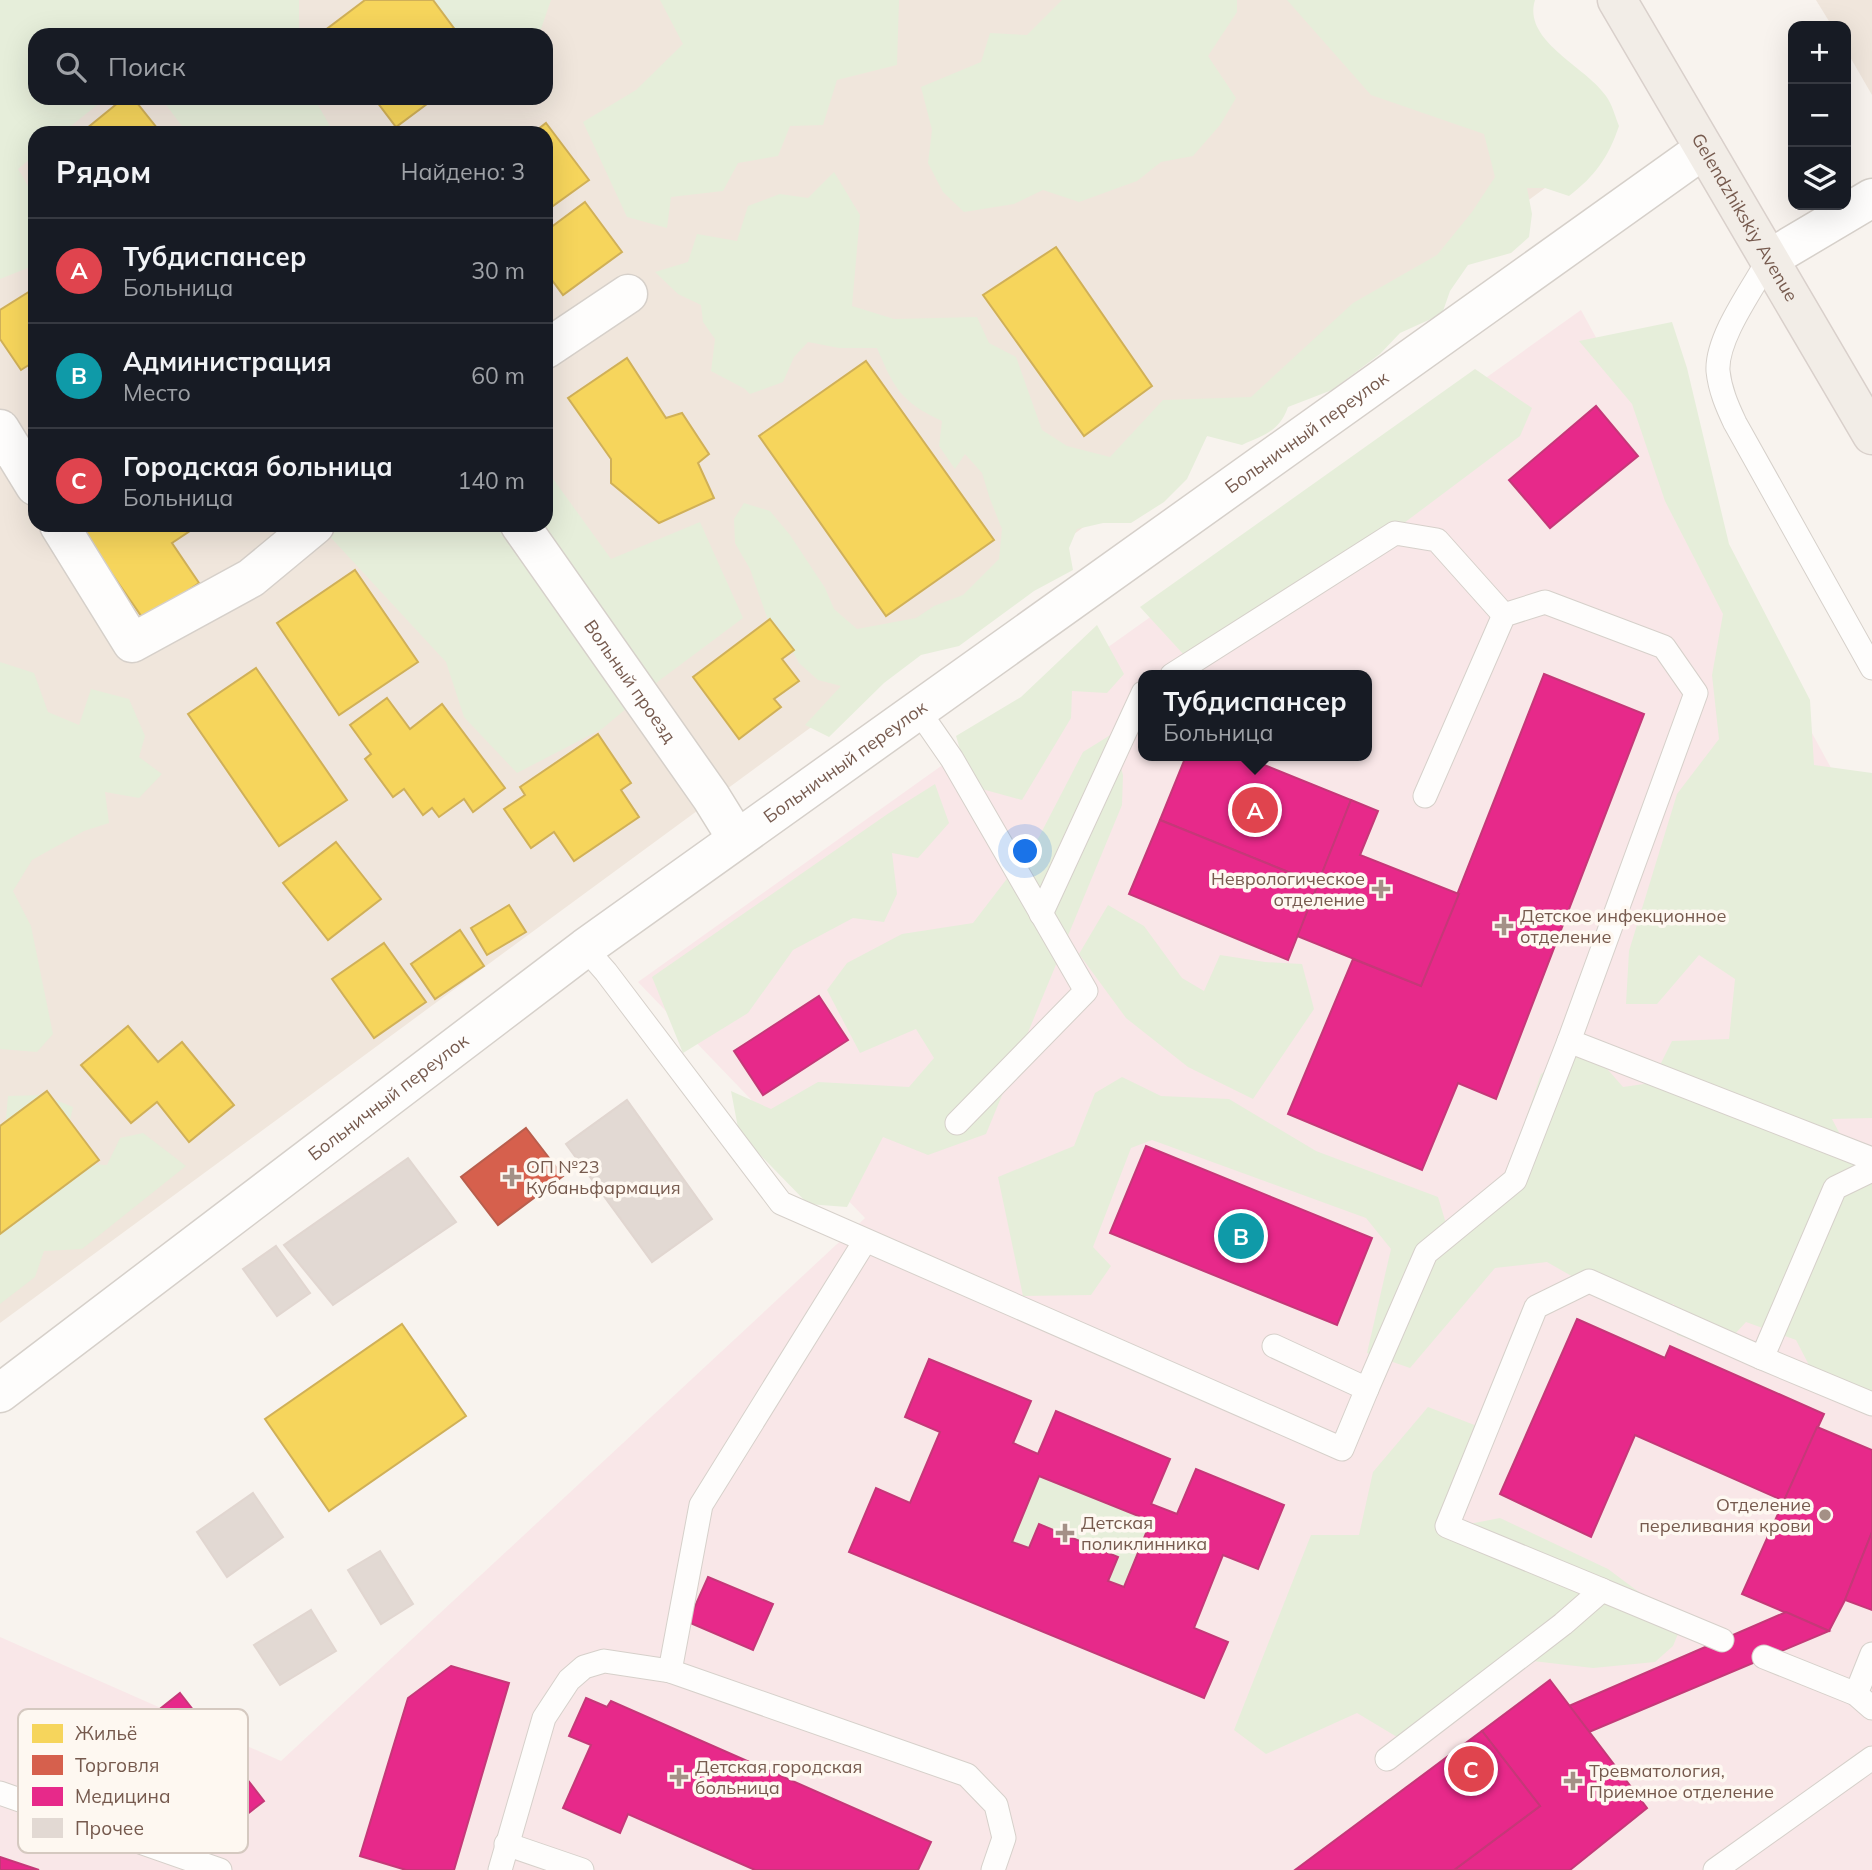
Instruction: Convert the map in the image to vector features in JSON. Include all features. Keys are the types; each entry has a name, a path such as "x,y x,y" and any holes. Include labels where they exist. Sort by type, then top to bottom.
{"main road":[{"name":"Gelendzhikskiy Avenue","path":"1618,0 1872,435"}],"street":[{"name":"Больничный переулок","path":"0,1393 585,948 1704,149"},
{"path":"1769,259 1872,198"},
{"path":"553,344 628,294"},
{"path":"0,429 28,475"},
{"path":"63,532 132,643 251,578 307,532"},
{"name":"Вольный проезд","path":"525,532 711,797 737,839"}],"lane":[{"path":"1769,259 1722,343 1718,369 1722,395 1872,668"},
{"path":"1180,670 1395,533 1437,540 1504,615"},
{"path":"585,948 781,1203 1342,1449 1426,1253 1516,1180 1696,693 1664,647 1545,602 1504,615 1425,796"},
{"path":"1041,914 1138,705"},
{"path":"918,710 952,758 1086,992 957,1123"},
{"path":"1569,1041 1872,1159"},
{"path":"1762,1357 1835,1188 1872,1170"},
{"path":"670,1671 701,1505 865,1241"},
{"path":"1722,1640 1447,1526 1536,1307 1589,1281 1872,1404"},
{"path":"1275,1346 1367,1389"},
{"path":"1387,1759 1563,1624 1602,1590"},
{"path":"1764,1657 1864,1701 1872,1654"},
{"path":"500,1870 544,1718 569,1680 584,1667 604,1661 670,1671 967,1775 996,1805 1004,1838 993,1870"},
{"path":"1716,1870 1872,1758"},
{"path":"0,1793 18,1799"},
{"path":"506,1844 582,1870"},
{"path":"171,1853 220,1870"}],"shaded area":[{"path":"0,0 1450,0 1560,177 0,1323"},
{"path":"1816,0 1872,0 1872,95 1851,59 1851,21 1829,21"},
{"path":"1581,310 1872,843 1872,1870 0,1870 0,1637 163,1709 18,1709 18,1853 248,1853 248,1746 281,1761 865,1218 638,982"}],"green space":[{"path":"0,0 299,0 299,28 28,28 28,105 97,105 71,126 28,126 28,161 18,169 28,186 28,268 0,279"},
{"path":"424,0 551,0 541,28 442,28"},
{"path":"660,0 899,0 897,65 837,80 823,125 790,126 778,156 738,163 723,191 671,197 667,228 627,217 583,122 636,90 683,44"},
{"path":"1062,0 1237,0 1237,12 1208,56 1236,98 1220,125 1193,156 1161,162 1137,181 1079,202 1043,190 1014,204 964,212 943,192 928,163 932,130 921,87 981,62 990,33 1027,35"},
{"path":"1287,0 1535,0 1534,15 1538,28 1547,41 1597,85 1608,99 1619,126 1615,137 1600,166 1569,196 1545,188 1527,188 1532,214 1529,237 1511,253 1468,265 1450,291 1442,314 1400,333 1380,354 1332,390 1288,407 1276,427 1264,435 1242,445 1207,436 1187,479 1164,502 1131,523 1103,523 1077,529 1069,548 1073,570 1034,591 959,646 921,655 884,683 829,737 805,725 841,686 818,680 799,663 783,634 769,623 750,569 735,543 734,519 744,503 770,511 790,535 825,588 834,609 857,629 916,618 934,606 963,595 999,559 1002,529 982,473 965,454 955,469 939,446 942,421 917,407 900,392 877,348 839,348 808,342 794,357 783,382 750,394 711,371 715,339 703,322 701,305 678,294 655,272 688,262 697,234 737,241 748,206 780,194 808,198 834,172 860,215 852,306 894,319 977,317 989,343 1016,357 1042,430 1067,446 1110,457 1163,400 1251,397 1353,303 1437,255 1472,212 1495,177 1484,134 1371,95"},
{"path":"166,105 318,105 330,126 182,126"},
{"path":"1672,322 1687,368 1729,544 1810,700 1814,765 1872,773 1872,1118 1832,1119 1862,1176 1872,1180 1872,1402 1860,1398 1826,1398 1796,1340 1746,1322 1721,1349 1677,1335 1674,1304 1624,1306 1547,1262 1495,1268 1410,1368 1367,1353 1391,1249 1366,1218 1152,1140 1131,1148 1093,1247 1111,1266 1091,1295 1023,1296 998,1177 1074,1146 1095,1093 1122,1077 1161,1096 1229,1099 1316,1151 1438,1197 1451,1240 1497,1204 1541,1074 1579,1050 1602,1063 1623,1087 1651,1083 1672,1041 1729,1039 1735,979 1699,955 1657,1004 1626,1004 1629,951 1677,794 1719,739 1712,675 1723,614 1665,501 1632,404 1579,341"},
{"path":"1475,369 1532,408 1520,436 1252,637 1184,655 1140,607"},
{"path":"553,479 611,559 700,522 743,618 660,680 602,729 517,773 464,717 446,662 326,532 553,532"},
{"path":"1097,625 1124,674 1107,693 1072,691 1071,718 1022,800 971,786 956,736 1021,697"},
{"path":"0,662 34,673 48,712 79,725 91,689 129,699 145,736 139,757 162,774 139,798 105,792 109,823 84,831 32,860 13,891 31,926 53,1034 37,1052 0,1049"},
{"path":"1112,734 1123,775 1122,805 986,1134 928,1155 883,1137 847,1207 808,1204 739,1133 731,1091 771,1109 818,1082 909,1087 934,1058 916,1029 860,1053 827,990 847,963 902,934 973,923 1039,837 1083,752"},
{"path":"935,784 949,823 918,858 892,853 897,894 884,922 853,918 793,950 748,1013 683,1053 652,977"},
{"path":"1108,905 1144,926 1182,978 1204,991 1220,955 1302,964 1314,1009 1253,1099 1188,1067 1126,1018 1079,954"},
{"path":"43,1095 73,1107 66,1138 70,1163 107,1165 120,1138 143,1133 186,1166 82,1249 44,1251 35,1277 0,1304 0,1132 5,1129 8,1096"},
{"path":"1428,1407 1477,1426 1459,1526 1500,1518 1608,1569 1655,1604 1680,1629 1673,1646 1655,1662 1593,1668 1515,1659 1407,1743 1357,1713 1266,1754 1234,1730 1311,1535 1359,1535 1373,1472"},
{"path":"1039,1476 1151,1521 1124,1587 1108,1581 1117,1557 1039,1525 1029,1548 1012,1542"}],"building: Жильё":[{"path":"365,0 433,0 454,28 328,28"},
{"path":"115,105 139,105 155,126 90,126"},
{"path":"379,105 426,105 397,126"},
{"path":"553,132 589,180 553,206"},
{"path":"585,202 622,252 563,295 553,281 553,226"},
{"path":"1056,247 1152,386 1084,436 983,295"},
{"path":"28,292 28,366 21,370 0,339 0,310"},
{"path":"627,358 666,418 682,413 709,454 698,463 714,498 659,523 611,483 611,459 568,398"},
{"path":"866,361 994,540 886,616 759,436"},
{"path":"83,532 188,532 172,543 199,583 144,620"},
{"path":"355,570 418,662 339,715 277,623"},
{"path":"770,619 794,650 782,659 799,681 774,699 781,707 739,739 693,677"},
{"path":"256,668 347,800 279,846 188,714"},
{"path":"387,698 410,729 442,704 505,788 473,812 464,799 439,817 432,808 423,815 404,789 393,797 365,759 371,754 350,725"},
{"path":"598,734 631,783 621,790 639,817 574,861 554,832 531,848 504,809 525,795 520,787"},
{"path":"336,842 381,899 328,940 283,883"},
{"path":"509,905 526,932 487,955 471,928"},
{"path":"460,930 484,966 435,999 411,964"},
{"path":"384,943 426,1002 374,1038 332,979"},
{"path":"128,1026 158,1062 182,1042 234,1105 189,1142 157,1102 131,1123 81,1065"},
{"path":"47,1091 99,1160 0,1234 0,1126"},
{"path":"402,1324 466,1416 329,1511 265,1419"}],"building: Торговля":[{"name":"ОП №23 Кубаньфармация","path":"526,1128 563,1176 498,1225 461,1177"}],"building: Медицина":[{"path":"1596,406 1638,456 1550,528 1509,480"},
{"name":"Детское инфекционное отделение","path":"1544,674 1644,714 1496,1099 1458,1083 1422,1170 1288,1114 1353,959 1421,986"},
{"path":"1184,761 1254,761 1351,800 1318,884 1160,820"},
{"name":"Неврологическое отделение","path":"1351,800 1378,811 1360,855 1459,894 1421,986 1297,936"},
{"path":"1160,820 1318,884 1288,960 1129,894"},
{"path":"819,996 848,1040 763,1095 734,1051"},
{"path":"1146,1146 1372,1238 1337,1325 1110,1233"},
{"path":"1577,1319 1665,1358 1670,1346 1824,1414 1784,1501 1635,1435 1591,1537 1500,1494"},
{"name":"Детская поликлинника","path":"929,1359 1031,1401 1013,1443 1038,1454 1056,1411 1170,1459 1151,1504 1177,1514 1196,1469 1284,1505 1258,1569 1223,1555 1194,1628 1228,1642 1204,1698 849,1552 876,1488 910,1503 940,1432 905,1417","holes":["1039,1476 1151,1521 1124,1587 1108,1581 1118,1557 1039,1524 1029,1548 1012,1542"]},
{"name":"Отделение переливания крови","path":"1817,1427 1872,1450 1872,1532 1845,1600 1829,1631 1742,1594"},
{"path":"1872,1532 1872,1610 1845,1600"},
{"path":"708,1577 773,1604 753,1650 688,1622"},
{"path":"1786,1612 1829,1631 1589,1732 1569,1706"},
{"path":"451,1666 509,1683 454,1870 406,1870 360,1856 408,1698"},
{"name":"Тревматология, Приемное отделение","path":"1550,1680 1647,1808 1570,1870 1454,1870 1540,1806 1482,1731"},
{"path":"180,1693 192,1709 160,1709"},
{"name":"Детская городская больница","path":"586,1698 607,1707 611,1701 931,1842 918,1870 755,1870 628,1814 620,1833 563,1808 591,1745 569,1736"},
{"path":"1482,1731 1540,1806 1454,1870 1295,1870"},
{"path":"248,1780 264,1801 248,1814"},
{"path":"0,1857 39,1870 0,1870"}],"building: Прочее":[{"path":"627,1100 712,1219 652,1262 566,1144"},
{"path":"408,1158 456,1222 333,1305 284,1245"},
{"path":"276,1246 310,1293 277,1316 243,1269"},
{"path":"253,1493 283,1537 227,1577 197,1532"},
{"path":"380,1551 413,1604 381,1624 348,1570"},
{"path":"311,1610 336,1651 280,1685 254,1645"}],"place":[{"name":"Тубдиспансер","path":"1255,810"},
{"name":"Неврологическое отделение","path":"1381,889"},
{"name":"Детское инфекционное отделение","path":"1504,926"},
{"name":"ОП №23 Кубаньфармация","path":"512,1177"},
{"name":"Администрация","path":"1241,1236"},
{"name":"Отделение переливания крови","path":"1825,1515"},
{"name":"Детская поликлинника","path":"1065,1533"},
{"name":"Городская больница","path":"1471,1769"},
{"name":"Детская городская больница","path":"679,1777"},
{"name":"Тревматология, Приемное отделение","path":"1573,1781"}]}
